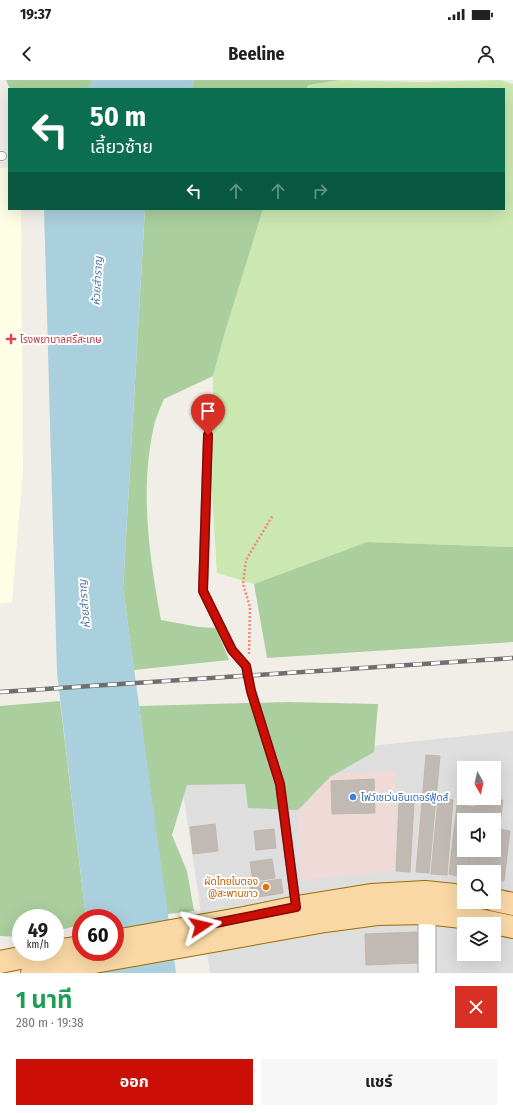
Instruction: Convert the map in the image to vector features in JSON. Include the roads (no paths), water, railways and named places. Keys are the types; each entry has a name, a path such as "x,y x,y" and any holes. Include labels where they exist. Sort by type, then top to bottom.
{"main road":[{"path":"0,962 29,965 246,927 296,907 371,895 425,892 457,895"},
{"path":"501,901 513,904"},
{"path":"124,940 246,927 325,921 377,914 427,914 470,918 513,927"}],"street":[{"path":"427,914 427,973"}],"lane":[{"path":"208,435 203,591 232,650 246,666 251,691 280,784 296,907"}],"water":[{"path":"93,80 194,80 191,88 88,88"},
{"name":"ห้วยสำราญ","path":"44,210 145,210 123,589 176,973 93,973 106,961 124,961 124,909 85,909 57,673"}],"railway":[{"path":"0,692 513,658"}],"place":[{"name":"โรงพยาบาลศรีสะเกษ","path":"11,339"},
{"name":"โฟว์เซเว่นอินเตอร์ฟู้ดส์","path":"353,797"},
{"name":"ผัดไทยใบตอง @สะพานขาว","path":"266,887"}]}
